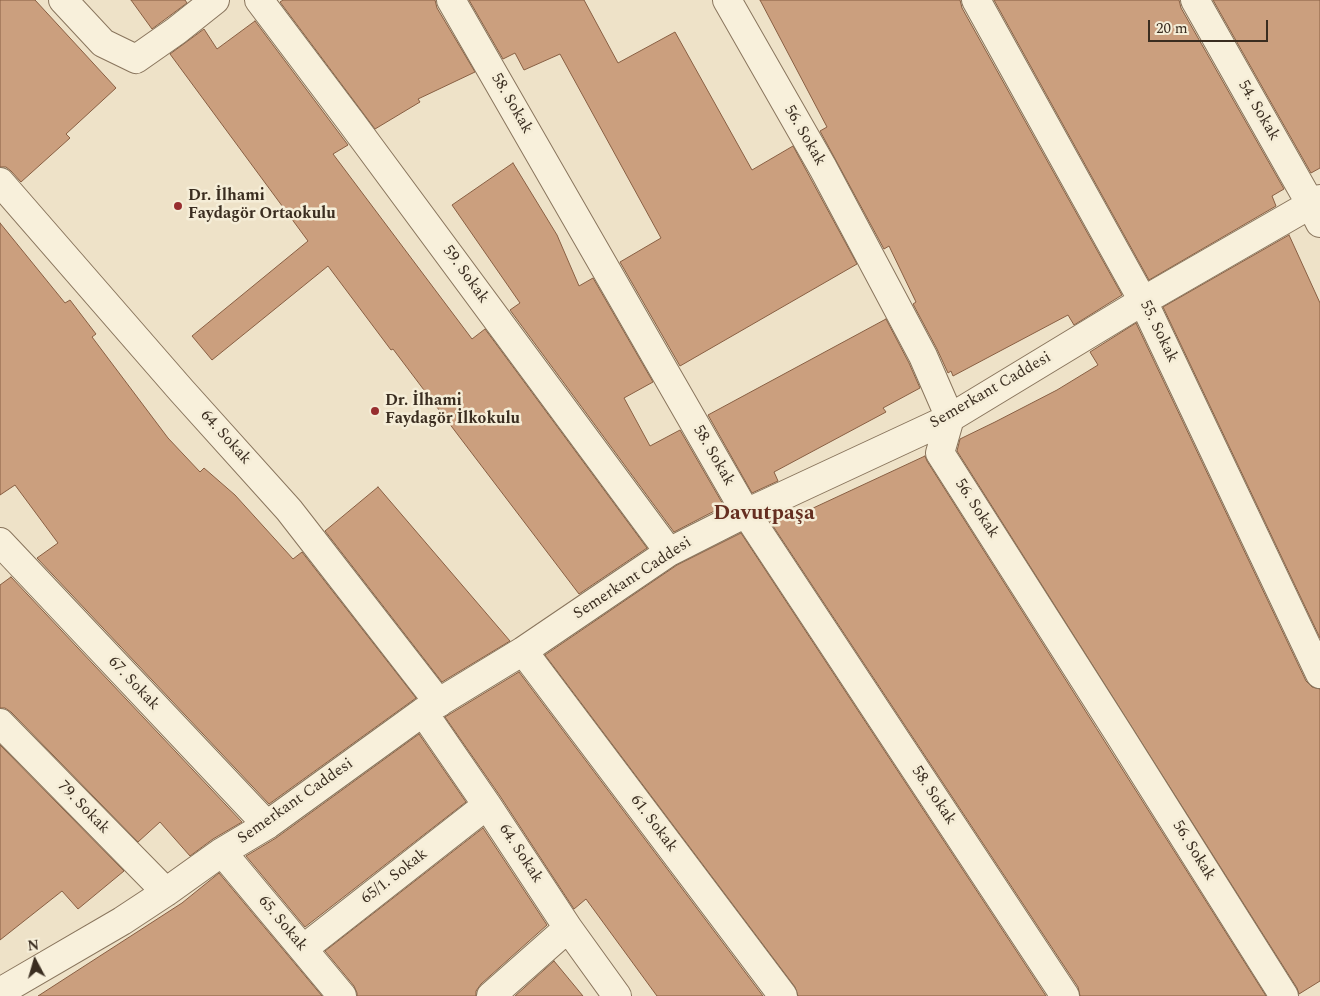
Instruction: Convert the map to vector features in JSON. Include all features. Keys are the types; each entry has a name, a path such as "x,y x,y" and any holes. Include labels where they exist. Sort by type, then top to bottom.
{"street":[{"path":"63,0 103,43 136,59 176,32 215,0"},
{"name":"59. Sokak","path":"259,0 669,552"},
{"name":"58. Sokak","path":"451,0 746,513 1066,996"},
{"name":"56. Sokak","path":"727,0 837,194 923,356 950,418 940,453 1125,742 1284,996"},
{"name":"55. Sokak","path":"976,0 1143,301 1320,674"},
{"name":"54. Sokak","path":"1195,0 1317,209"},
{"name":"64. Sokak","path":"0,182 188,398 289,510 431,707 488,805 568,928 617,996"},
{"name":"Semerkant Caddesi","path":"0,992 122,921 222,852 267,825 431,707 523,651 669,552 746,513 950,418 1143,301 1317,209"},
{"name":"67. Sokak","path":"0,542 267,825"},
{"name":"61. Sokak","path":"523,651 783,996"},
{"name":"79. Sokak","path":"0,723 166,892"},
{"name":"65/1. Sokak","path":"303,949 488,805"},
{"name":"65. Sokak","path":"222,852 342,996"},
{"path":"491,996 568,928"}],"building":[{"path":"0,0 35,0 116,88 66,134 70,138 21,182 6,167 0,167"},
{"path":"131,0 185,0 187,3 152,29"},
{"path":"283,0 435,0 437,8 475,72 418,99 420,102 375,129 280,2"},
{"path":"469,0 584,0 618,63 675,32 752,170 793,146 857,264 680,366 620,262 661,238 560,54 524,70 515,53 503,59"},
{"path":"760,0 960,0 962,8 1122,295 1074,325 1068,315 953,376 951,371 948,373 913,304 916,302 889,246 884,249 820,131 827,127"},
{"path":"994,0 1179,0 1181,8 1284,189 1272,196 1276,206 1149,280"},
{"path":"1213,0 1320,0 1320,168 1311,173"},
{"path":"255,21 348,145 333,154 472,339 485,329 647,548 579,594 328,266 212,360 192,336 308,241 170,54 204,29 217,49"},
{"path":"513,163 557,235 579,286 593,278 653,382 624,398 650,446 680,430 724,506 674,532 510,310 520,303 452,205"},
{"path":"0,223 65,303 70,300 96,334 92,337 168,438 200,472 204,468 235,495 293,559 302,552 416,698 269,804 37,558 58,543 15,485 0,495"},
{"path":"1289,235 1320,303 1320,638 1163,307"},
{"path":"886,319 920,388 883,408 886,412 774,472 778,481 752,493 708,415"},
{"path":"1136,323 1306,681 1312,687 1320,689 1320,981 1299,994 1297,988 957,451 960,439 1057,390 1098,365 1090,352"},
{"path":"925,456 1266,996 1080,996 1078,987 769,520 792,509 796,516"},
{"path":"378,487 510,641 442,682 325,531"},
{"path":"741,533 1046,996 798,996 795,987 545,655 677,565"},
{"path":"11,577 242,822 213,839 190,856 160,822 138,842 11,712 5,708 0,708 0,585"},
{"path":"519,672 763,996 657,996 586,899 574,909 500,796 445,717"},
{"path":"419,734 466,802 305,927 246,856 276,838"},
{"path":"0,745 124,871 78,909 62,891 0,940"},
{"path":"483,828 547,925 481,984 476,991 476,996 357,996 354,986 325,951"},
{"path":"219,873 322,996 38,996 182,903"},
{"path":"554,961 583,996 515,996"}],"place":[{"name":"Dr. İlhami Faydagör Ortaokulu","path":"178,206"},
{"name":"Dr. İlhami Faydagör İlkokulu","path":"375,411"}],"district":[{"name":"Davutpaşa","path":"764,515"}]}
